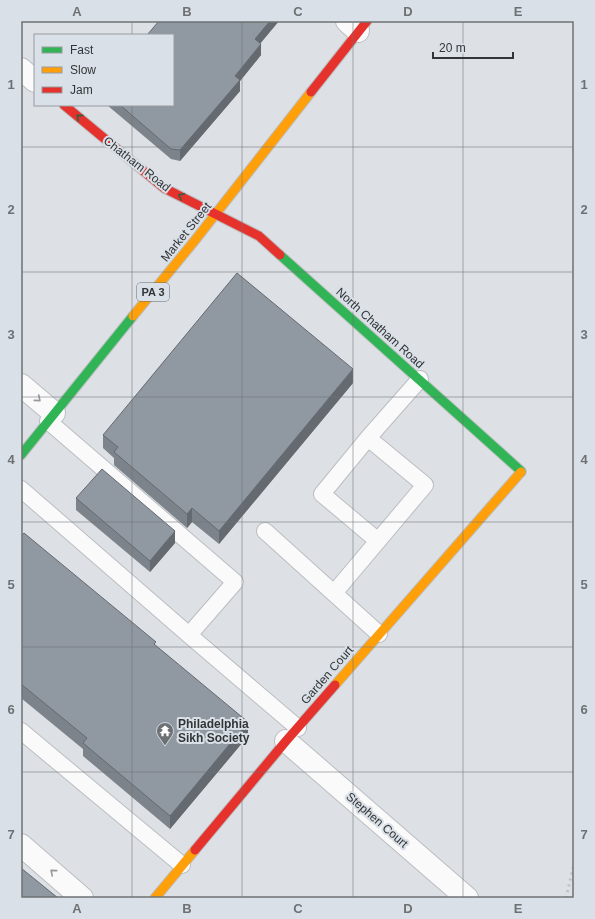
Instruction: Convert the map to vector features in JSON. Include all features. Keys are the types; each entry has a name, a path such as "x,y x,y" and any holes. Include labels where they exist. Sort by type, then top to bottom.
{"street":[{"name":"Market Street","path":"21,455 216,214 357,24"},
{"path":"21,69 34,80"},
{"name":"Chatham Road","path":"65,106 164,188 216,214"},
{"name":"North Chatham Road","path":"216,214 259,236 521,471"},
{"path":"21,385 51,417"},
{"name":"Garden Court","path":"155,898 292,735 521,471"},
{"name":"Stephen Court","path":"292,735 467,898"},
{"path":"21,845 82,898"}],"lane":[{"path":"378,541 322,494 368,438 420,379"},
{"path":"51,417 234,582 189,635"},
{"path":"334,593 425,485 368,438"},
{"path":"21,488 189,635 292,735"},
{"path":"265,531 379,634"},
{"path":"21,731 182,865"}],"building":[{"path":"159,21 270,21 255,39 261,44 235,76 240,80 180,150 171,149 121,106 174,106 174,34 148,34"},
{"path":"237,273 353,369 219,531 192,508 187,514 114,452 118,447 103,435"},
{"path":"102,469 175,531 150,561 76,498"},
{"path":"24,533 156,642 154,644 248,722 170,816 83,743 87,738 21,684 21,536"},
{"path":"21,868 58,898 21,898"}],"railway":[{"path":"566,898 574,864"}],"traffic: fast":[{"path":"280,255 521,472"},
{"path":"21,455 133,316"}],"traffic: slow":[{"path":"133,316 196,239 311,92"},
{"path":"335,685 521,472"},
{"path":"155,898 195,850"}],"traffic: jam":[{"path":"311,92 367,21"},
{"path":"65,106 164,188 259,236 280,255"},
{"path":"195,850 335,685"}],"place":[{"name":"Philadelphia Sikh Society","path":"165,746"}]}
